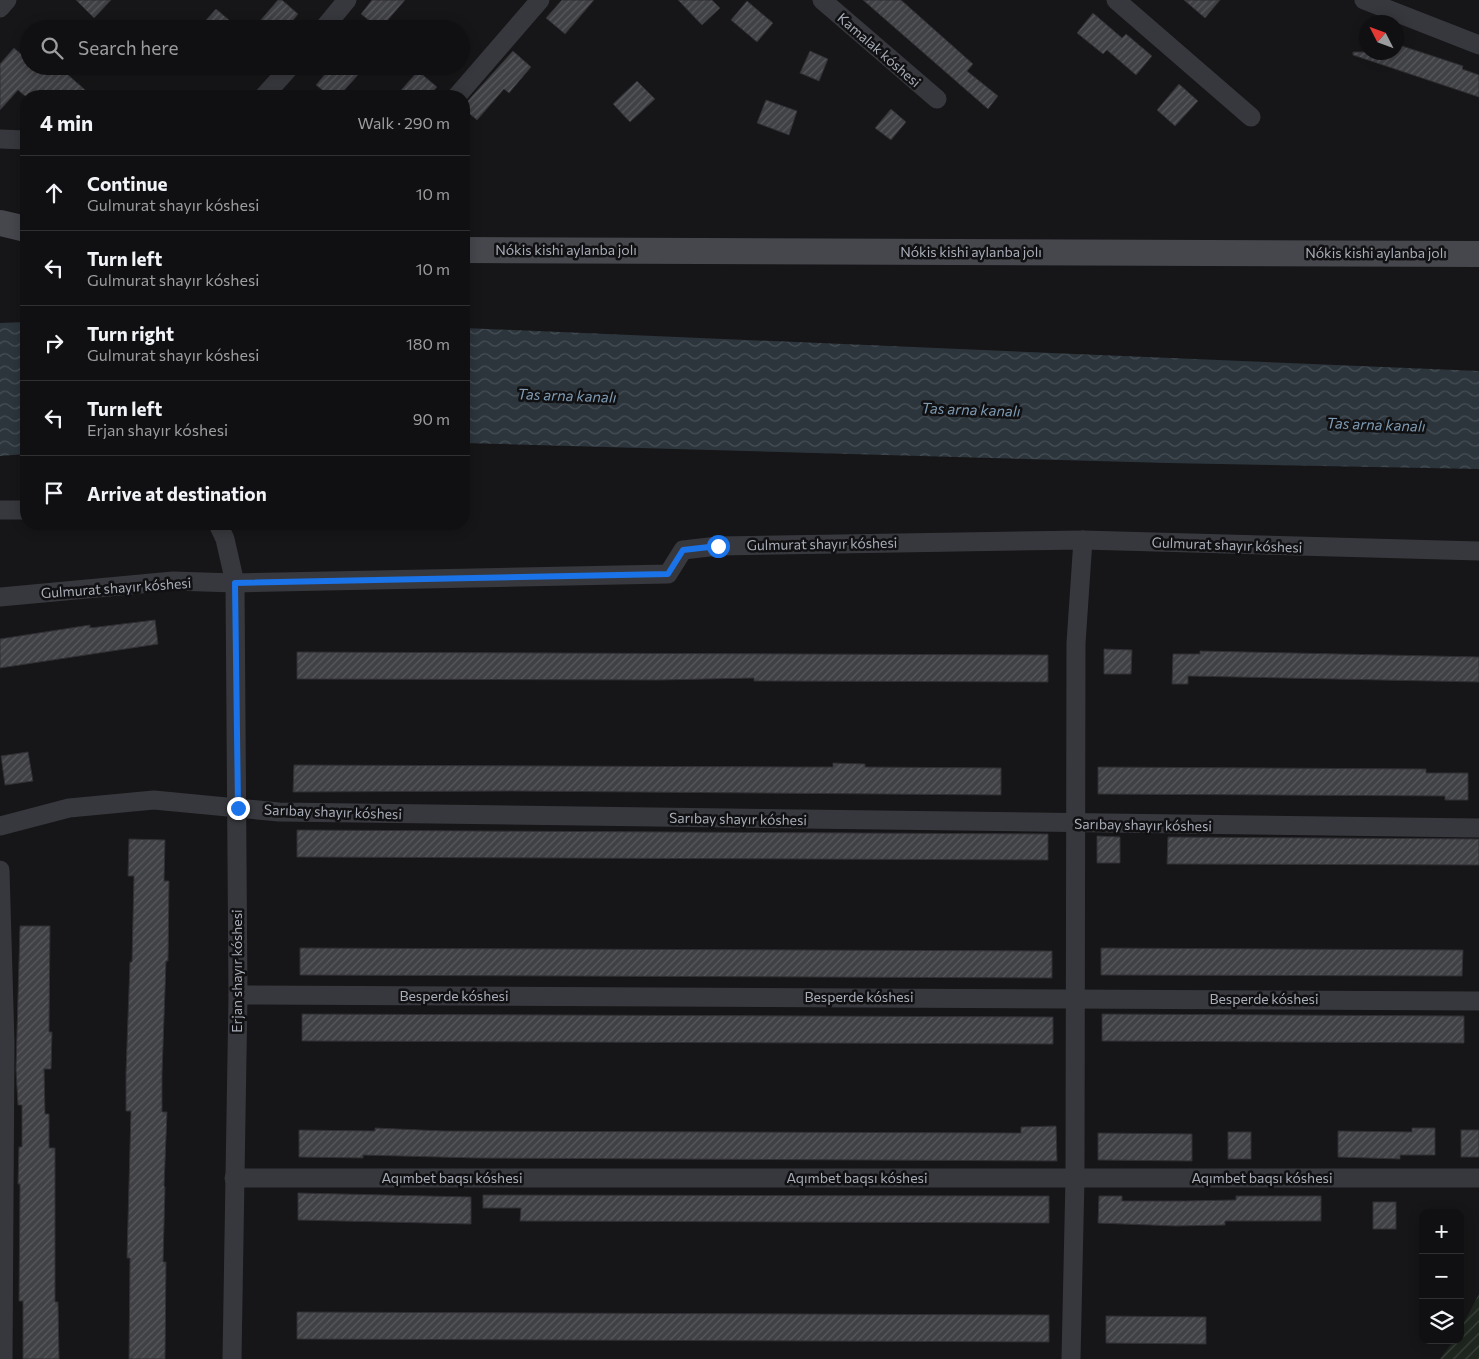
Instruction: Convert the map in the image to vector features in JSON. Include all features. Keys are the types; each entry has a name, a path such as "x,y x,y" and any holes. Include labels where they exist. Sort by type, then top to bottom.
{"main road":[{"path":"0,223 20,227"},
{"name":"Nókis kishi aylanba jolı","path":"470,250 1479,254"}],"street":[{"path":"0,8 7,0"},
{"path":"330,20 347,0"},
{"path":"462,90 540,0"},
{"name":"Kamalak kóshesi","path":"822,0 937,99"},
{"path":"1116,0 1251,117"},
{"path":"1364,0 1479,45"},
{"path":"270,90 283,75"},
{"path":"0,139 20,140"},
{"path":"0,510 20,510"},
{"name":"Erjan shayır kóshesi","path":"221,530 225,539 235,583 238,995 232,1359"},
{"path":"1071,1359 1075,1178 1076,643 1083,540"},
{"name":"Gulmurat shayır kóshesi","path":"0,597 173,582 235,583 668,574 683,550 718,546 1083,540 1479,551"},
{"name":"Sarıbay shayır kóshesi","path":"0,826 69,808 154,800 279,812 1479,828"},
{"path":"0,870 5,1043 2,1359"},
{"name":"Besperde kóshesi","path":"238,995 1479,1001"},
{"name":"Aqımbet baqsı kóshesi","path":"234,1178 1479,1178"}],"shaded area":[{"path":"1479,1294 1479,1359 1440,1359 1451,1344 1464,1344 1464,1322"}],"water":[{"path":"20,322 20,454 0,456 0,323"},
{"name":"Tas arna kanalı","path":"470,328 1479,371 1479,469 1168,463 470,443"}],"building":[{"path":"76,0 111,0 94,18"},
{"path":"278,0 282,0 298,14 293,20 261,20"},
{"path":"372,0 405,0 388,20 369,20 361,14"},
{"path":"562,0 594,0 565,34 546,18"},
{"path":"678,0 712,0 720,8 702,25"},
{"path":"863,0 901,0 973,64 967,71 998,96 988,109"},
{"path":"1184,0 1220,0 1205,18"},
{"path":"747,1 773,23 757,42 731,20"},
{"path":"216,9 229,20 206,20"},
{"path":"1093,13 1122,38 1126,34 1152,56 1136,75 1107,50 1103,54 1077,33"},
{"path":"1404,47 1463,66 1462,69 1479,75 1479,97 1368,60 1404,60"},
{"path":"14,48 20,53 20,75 68,75 85,90 20,90 20,92 18,90 0,110 0,64"},
{"path":"513,51 531,67 509,93 504,89 477,120 470,114 470,98"},
{"path":"810,51 828,59 819,81 800,73"},
{"path":"1353,52 1359,52 1359,57 1353,55"},
{"path":"324,75 358,75 344,90 322,90 316,85"},
{"path":"414,75 423,75 437,87 434,90 401,90"},
{"path":"637,81 655,99 630,122 613,104"},
{"path":"1179,84 1198,101 1175,126 1157,110"},
{"path":"766,100 797,111 789,135 757,123"},
{"path":"891,109 906,122 891,140 875,128"},
{"path":"155,620 158,644 0,668 0,639 90,625 90,628"},
{"path":"1104,649 1132,650 1131,674 1104,674"},
{"path":"1200,651 1479,657 1479,682 1188,676 1188,684 1172,684 1173,654 1200,654"},
{"path":"297,652 1048,655 1048,682 754,681 754,678 659,680 297,679"},
{"path":"28,752 33,781 5,785 1,756"},
{"path":"833,763 865,764 865,767 1001,768 1001,795 513,791 293,792 294,765 833,767"},
{"path":"1098,767 1426,769 1426,773 1468,773 1468,800 1445,800 1445,796 1098,794"},
{"path":"297,830 1048,834 1048,860 297,857"},
{"path":"1097,836 1120,837 1120,863 1097,863"},
{"path":"1168,837 1479,839 1479,865 1167,864"},
{"path":"129,839 165,840 164,881 169,881 168,961 166,961 162,1074 162,1112 167,1112 163,1262 166,1262 165,1359 129,1359 130,1258 127,1258 131,1111 126,1111 126,1073 134,876 128,876"},
{"path":"20,926 50,926 49,1032 52,1032 51,1069 44,1069 45,1114 49,1114 49,1148 55,1148 55,1302 58,1302 59,1359 23,1359 23,1301 19,1301 20,1184 18,1184 19,1147 22,1147 22,1105 18,1105 16,1069"},
{"path":"300,948 1052,951 1052,978 300,975"},
{"path":"1101,948 1463,950 1462,976 1101,975"},
{"path":"302,1014 1053,1017 1053,1044 302,1041"},
{"path":"1102,1014 1464,1016 1464,1043 1102,1041"},
{"path":"1056,1126 1057,1161 476,1158 363,1155 363,1158 299,1157 299,1130 375,1131 375,1128 443,1131 1021,1133 1021,1127"},
{"path":"1412,1128 1435,1128 1435,1155 1400,1155 1400,1159 1338,1157 1338,1131 1412,1132"},
{"path":"1461,1130 1479,1130 1479,1157 1461,1157"},
{"path":"1228,1132 1251,1132 1251,1159 1228,1159"},
{"path":"1098,1133 1192,1134 1192,1161 1098,1160"},
{"path":"298,1193 471,1197 471,1224 298,1220"},
{"path":"483,1195 1049,1196 1049,1223 520,1221 521,1208 483,1208"},
{"path":"1099,1196 1122,1196 1122,1201 1185,1201 1236,1200 1236,1196 1321,1196 1321,1221 1225,1221 1225,1225 1176,1226 1098,1223"},
{"path":"1373,1202 1396,1202 1396,1229 1373,1229"},
{"path":"297,1312 1049,1315 1049,1342 297,1339"},
{"path":"1106,1316 1206,1317 1206,1344 1106,1343"}],"route":[{"path":"238,808 235,583 668,574 683,550 718,546"}]}
